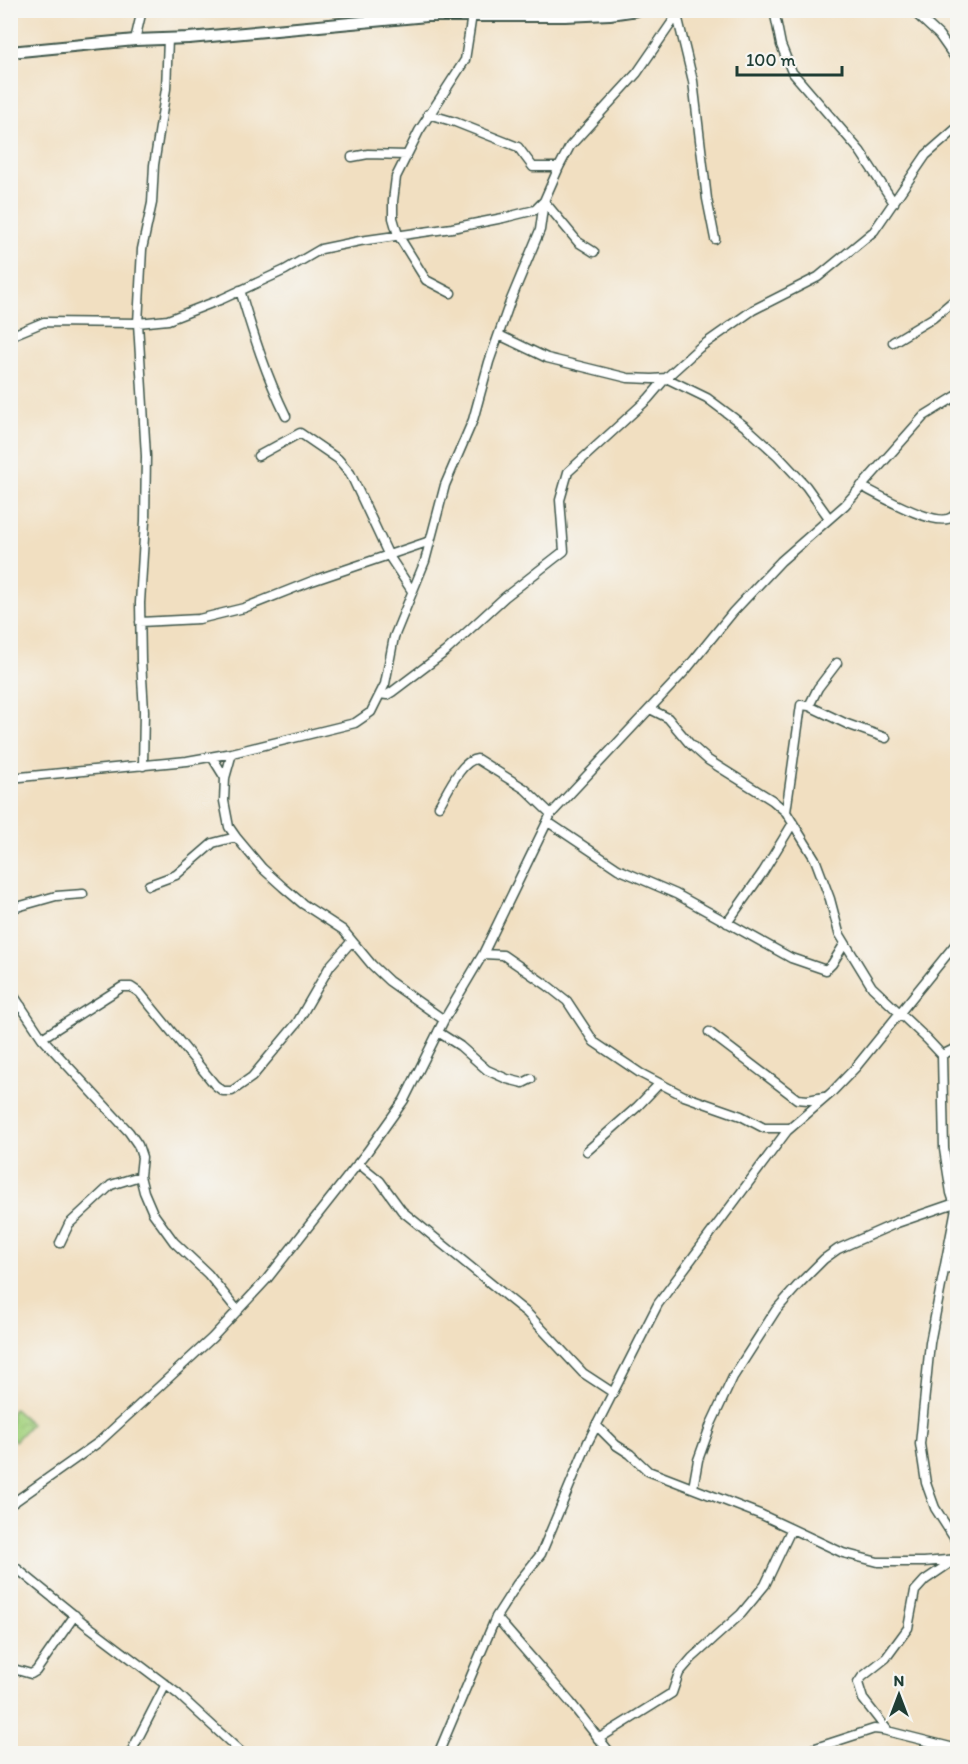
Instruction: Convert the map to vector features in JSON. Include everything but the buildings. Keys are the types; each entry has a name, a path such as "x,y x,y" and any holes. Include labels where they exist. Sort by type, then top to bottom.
{"street":[{"path":"135,40 142,10"},
{"path":"10,52 168,39 412,14 565,16 637,10"},
{"path":"774,10 781,45 792,72 860,151 894,203"},
{"path":"912,10 939,35 957,62"},
{"path":"10,778 143,766 212,757 355,723 371,712 385,684 394,637 425,561 445,484 473,420 499,335 540,231 544,201 570,146 637,73 677,13"},
{"path":"677,13 693,81 707,200 714,239"},
{"path":"451,293 426,280 398,235 393,218 393,201 396,177 406,155 428,114 465,60 472,15"},
{"path":"143,766 144,711 140,622 146,456 138,323 142,249 152,203 154,165 166,89 168,39"},
{"path":"428,114 518,147 533,167 559,167"},
{"path":"380,694 387,695 393,692 445,652 505,597 564,551 560,500 568,472 648,399 666,378 699,348 753,310 818,277 874,231 926,155 957,127"},
{"path":"352,157 368,154 406,155"},
{"path":"10,336 44,322 138,323 178,317 285,270 321,249 503,218 535,210 544,201"},
{"path":"544,201 578,242 594,252"},
{"path":"240,290 256,348 286,416"},
{"path":"892,342 933,318 957,297"},
{"path":"499,335 547,358 628,378 652,380 666,378 707,398 747,428 806,486 829,518"},
{"path":"10,1505 99,1442 212,1338 293,1248 404,1100 444,1020 483,954 550,818 685,671 733,612 781,561 845,505 924,416 957,395"},
{"path":"258,456 300,433 338,459 351,473 389,556 411,591"},
{"path":"861,486 931,519 944,520 952,517 957,510"},
{"path":"140,622 199,619 244,608 312,581 430,541"},
{"path":"809,706 818,688 837,663"},
{"path":"786,812 798,733 799,707 809,706 886,738"},
{"path":"650,709 668,718 689,743 708,760 772,800 786,812 815,860 830,899 839,933 872,987 942,1055 944,1149 956,1206 930,1343 920,1444 926,1483 935,1508 957,1543"},
{"path":"232,753 225,778 224,801 229,827 236,837 269,874 303,904 343,930 351,942 389,981 444,1020"},
{"path":"212,757 225,778"},
{"path":"439,806 462,768 477,759 525,789 550,818 618,869 676,894 791,958 826,970 845,943"},
{"path":"727,923 763,872 793,822"},
{"path":"149,885 176,875 213,843 236,837"},
{"path":"10,909 56,896 83,894"},
{"path":"438,1754 496,1617 517,1584 541,1554 596,1425 658,1304 789,1128 826,1097 856,1067 957,941"},
{"path":"42,1038 122,987 131,987 140,993 215,1085 223,1091 232,1091 252,1077 297,1023 330,966 351,942"},
{"path":"483,954 503,955 548,986 567,1001 594,1042 659,1084 684,1096 741,1116 764,1128 789,1128"},
{"path":"10,990 42,1038 129,1132 138,1145 142,1157 140,1176 147,1202 174,1242 208,1274 238,1311"},
{"path":"10,1012 21,1006"},
{"path":"438,1032 460,1046 487,1070 523,1083 531,1078"},
{"path":"709,1032 797,1099 826,1097"},
{"path":"942,1055 957,1047"},
{"path":"587,1151 637,1107 659,1084"},
{"path":"358,1163 380,1181 402,1211 527,1312 582,1372 612,1392"},
{"path":"60,1243 69,1224 111,1185 140,1176"},
{"path":"693,1488 698,1460 711,1424 733,1377 776,1310 824,1258 838,1248 897,1223 956,1206"},
{"path":"945,1265 957,1273"},
{"path":"596,1425 648,1471 762,1515 843,1553 878,1562 957,1559"},
{"path":"598,1739 672,1693 679,1673 692,1658 741,1614 765,1586 791,1530"},
{"path":"888,1731 863,1699 858,1683 862,1677 886,1658 908,1628 915,1591 925,1580 957,1559"},
{"path":"10,1563 166,1684 243,1754"},
{"path":"10,1668 31,1674 36,1671 75,1615"},
{"path":"496,1617 570,1702 611,1754"},
{"path":"130,1754 166,1684"},
{"path":"797,1754 868,1730 888,1731 957,1749"}],"green space":[{"path":"14,1409 31,1424 15,1441 10,1437 11,1413"}]}
